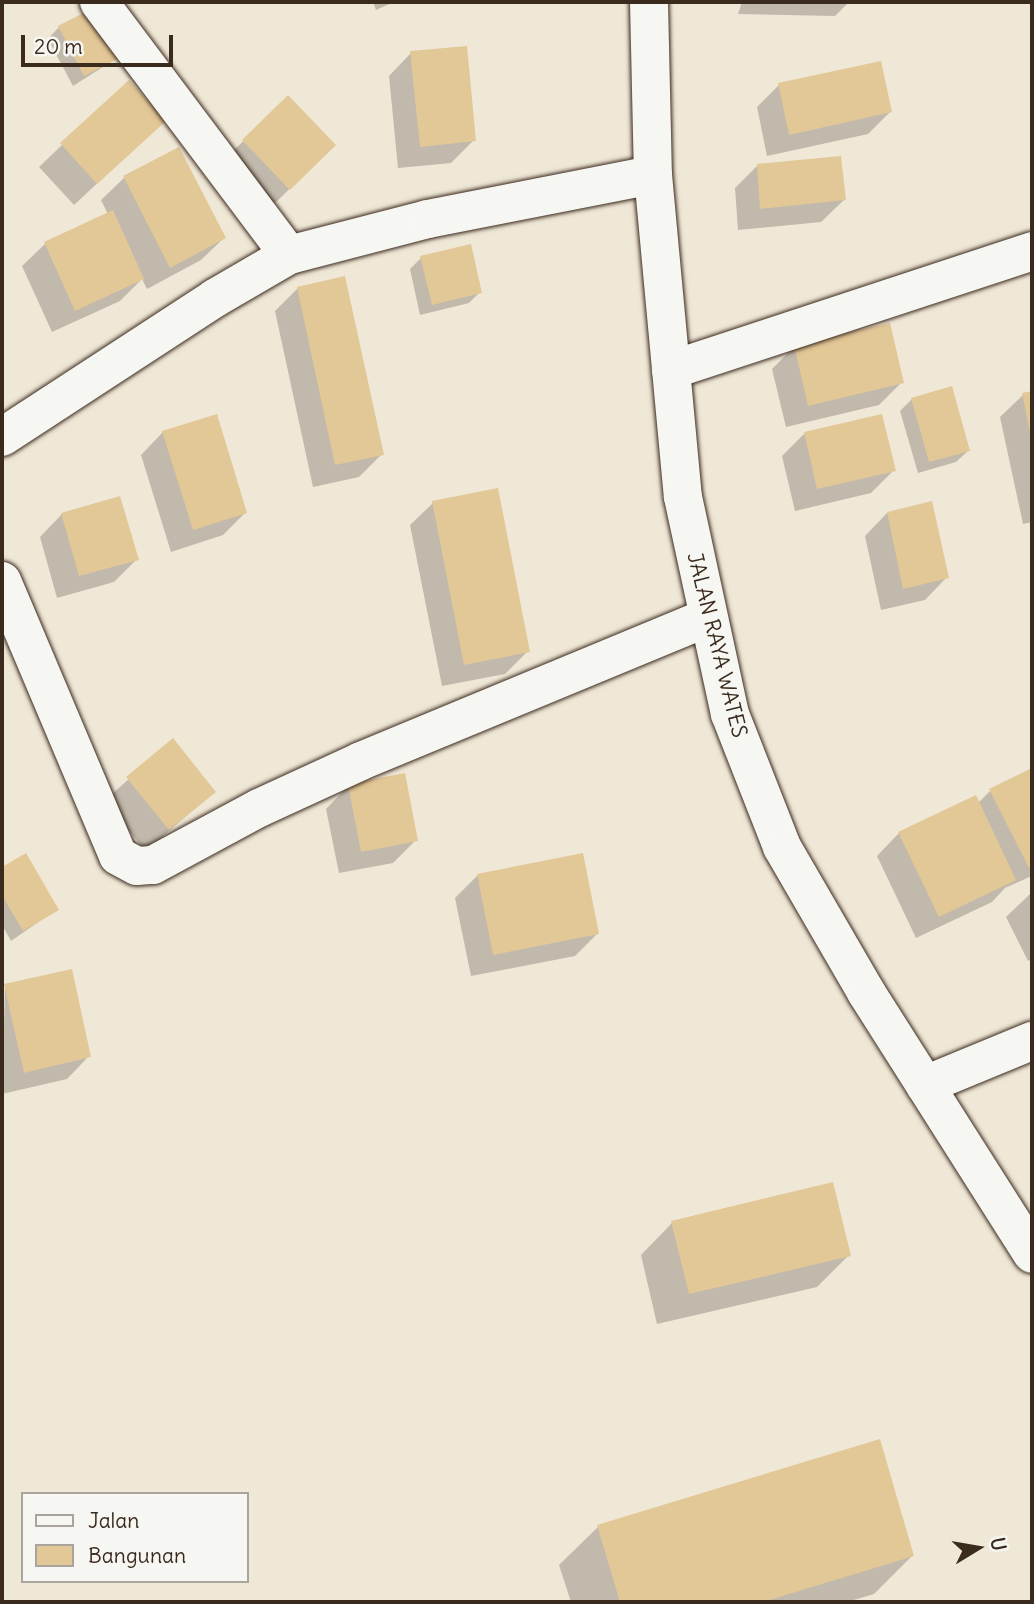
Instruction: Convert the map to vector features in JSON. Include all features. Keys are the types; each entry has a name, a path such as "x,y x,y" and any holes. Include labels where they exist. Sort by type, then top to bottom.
{"main road":[{"path":"99,2 289,255"},
{"name":"JALAN RAYA WATES","path":"649,2 653,175 683,497 707,618 730,713 782,847 925,1085 1032,1254"},
{"path":"2,437 215,298 289,255 428,219 653,175"},
{"path":"671,370 1032,251"},
{"path":"2,581 118,856 137,866 153,865 259,808 361,761 707,618"},
{"path":"925,1085 1032,1041"}],"building":[{"path":"99,5 125,55 84,76 58,26"},
{"path":"467,46 476,141 420,147 410,51"},
{"path":"881,61 892,112 789,135 778,83"},
{"path":"129,80 166,121 97,184 60,143"},
{"path":"288,95 336,145 290,190 242,140"},
{"path":"179,147 226,238 170,268 123,176"},
{"path":"841,156 846,200 760,209 757,164"},
{"path":"113,210 144,279 75,311 44,242"},
{"path":"471,244 482,293 432,305 420,256"},
{"path":"345,276 384,455 335,465 297,287"},
{"path":"890,323 904,383 808,406 794,345"},
{"path":"952,386 970,451 929,462 911,398"},
{"path":"1032,391 1032,437 1031,437 1022,393"},
{"path":"217,414 247,513 193,530 162,431"},
{"path":"882,414 896,471 817,489 804,432"},
{"path":"498,488 530,652 464,665 432,501"},
{"path":"120,496 139,560 79,576 61,513"},
{"path":"932,501 949,578 903,589 887,512"},
{"path":"173,738 216,792 169,830 126,777"},
{"path":"1032,768 1032,866 1029,868 989,789"},
{"path":"405,773 418,841 361,852 348,784"},
{"path":"976,795 1016,880 939,917 898,832"},
{"path":"26,853 59,910 23,931 2,895 2,867"},
{"path":"583,853 599,934 493,955 477,874"},
{"path":"72,969 91,1057 24,1073 4,984"},
{"path":"833,1182 851,1256 689,1294 671,1221"},
{"path":"880,1439 914,1556 763,1602 620,1602 597,1525"}]}
